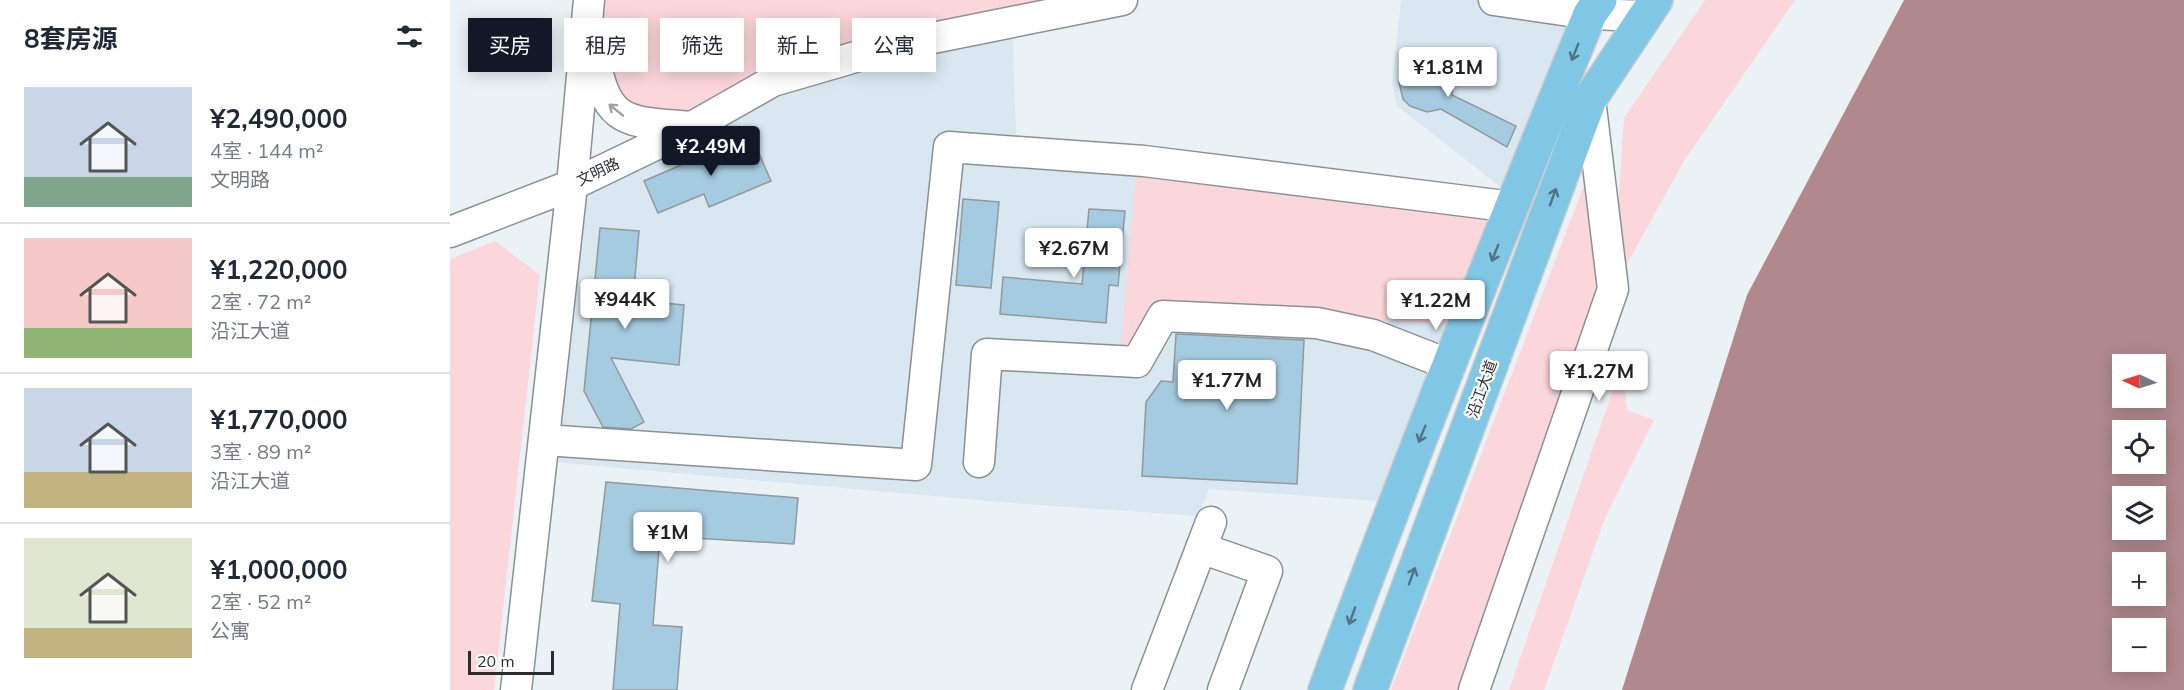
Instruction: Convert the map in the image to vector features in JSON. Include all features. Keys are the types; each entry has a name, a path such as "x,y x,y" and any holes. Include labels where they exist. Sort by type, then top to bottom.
{"main road":[{"path":"1325,690 1450,365 1595,7"},
{"name":"沿江大道","path":"1370,690 1590,99 1650,8"}],"street":[{"name":"文明路","path":"450,232 572,184 692,127 773,81 893,46 1122,0"},
{"path":"1494,0 1595,7 1650,8"},
{"path":"588,11 599,84 607,103 624,117 648,123 692,127"},
{"path":"516,690 572,184 588,11"},
{"path":"1474,690 1612,289 1590,99"},
{"path":"544,440 916,465 949,147 1144,161 1513,207"},
{"path":"979,462 987,354 1137,362 1163,316 1317,322 1373,335 1450,365"},
{"path":"1148,690 1206,535 1267,571 1223,690"}],"shaded area":[{"path":"589,0 1122,0 936,37 936,18 852,18 852,63 840,67 840,18 756,18 756,72 828,72 692,127 607,103 602,72 648,72 648,18 592,18"},
{"path":"1401,0 1494,0 1590,14 1516,199 1397,106 1392,84"},
{"path":"1705,0 1795,0 1684,161 1613,289 1474,690 1391,690 1596,154 1613,284 1624,118"},
{"path":"1904,0 2184,0 2184,690 1622,690 1747,295"},
{"path":"1012,22 1017,152 1144,161 1151,320 1200,307 1465,326 1379,501 1209,489 1198,516 1000,502 541,461 572,185 773,81 809,72 840,72 840,64 852,61 852,72 936,72 936,41"},
{"path":"1144,161 1513,207 1465,326 1200,307 1151,320 1129,344 1121,344 1136,177"},
{"path":"495,241 540,275 494,690 450,690 450,259"},
{"path":"1622,364 1627,410 1654,420 1605,518 1544,690 1509,690"}],"building":[{"path":"1420,58 1454,64 1452,95 1516,126 1507,147 1441,109 1427,112 1410,106 1403,99 1399,82 1406,67"},
{"path":"751,135 771,181 709,207 704,194 658,213 644,181"},
{"path":"963,199 999,202 991,288 956,285"},
{"path":"1089,209 1125,211 1118,286 1109,285 1106,323 1000,314 1003,277 1082,284"},
{"path":"600,228 639,231 633,300 684,305 679,365 611,358 644,422 631,429 603,427 584,391"},
{"path":"1176,334 1304,340 1297,484 1142,476 1146,402 1161,381 1173,382"},
{"path":"606,482 798,498 794,544 660,536 653,625 682,627 677,690 613,690 620,604 592,601"}]}
